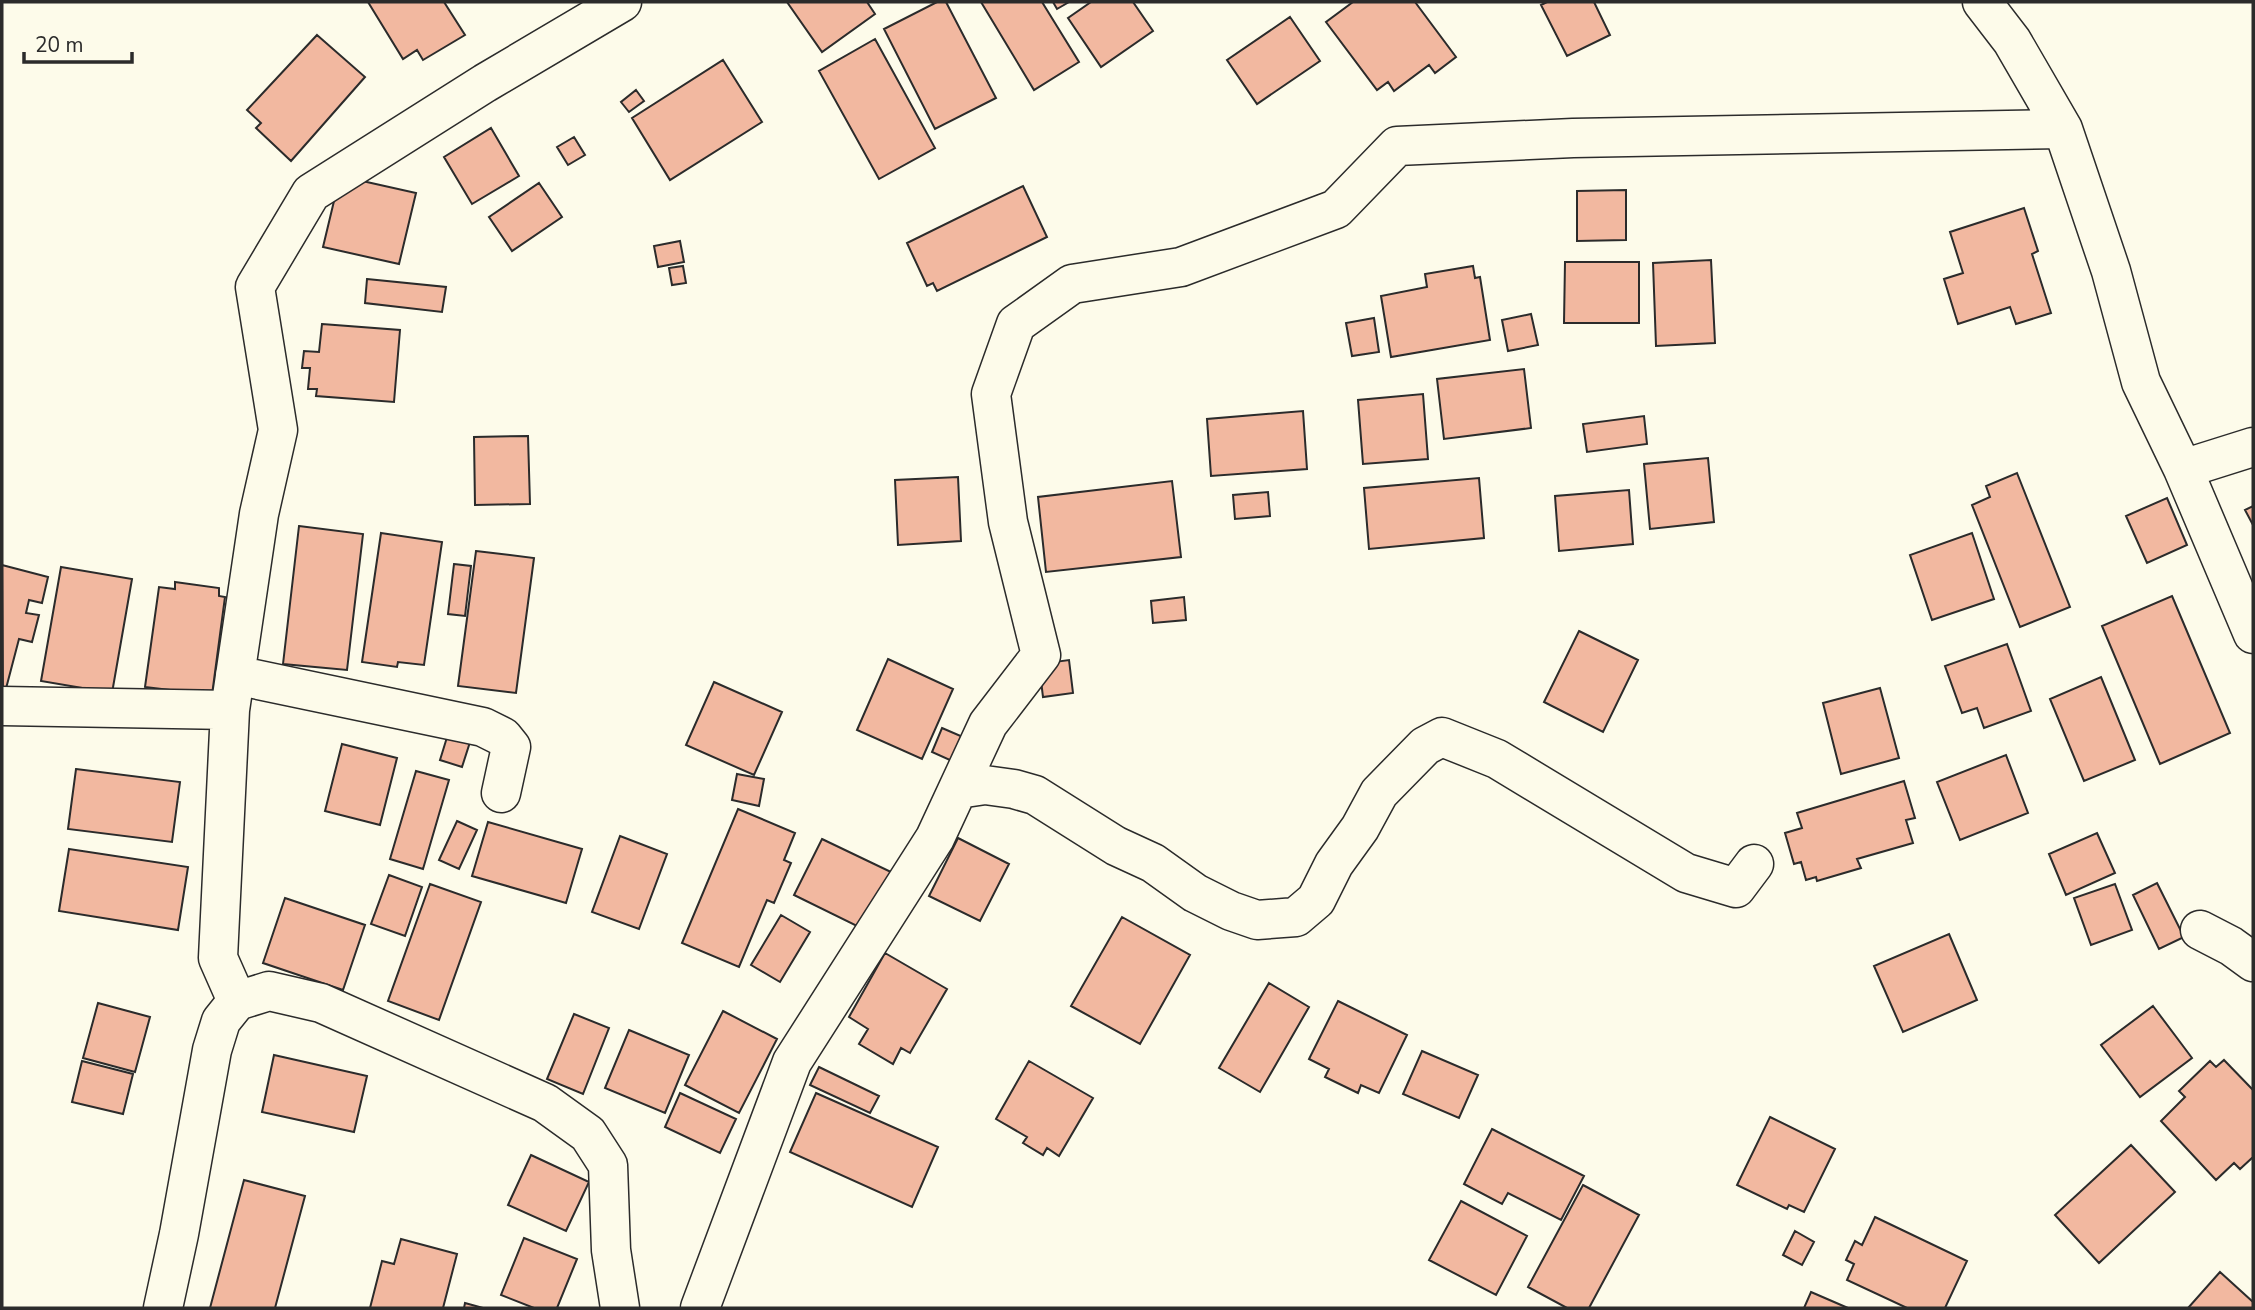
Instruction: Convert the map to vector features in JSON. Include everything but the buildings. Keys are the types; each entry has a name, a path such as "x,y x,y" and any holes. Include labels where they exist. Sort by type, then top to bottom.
{"street":[{"path":"237,1001 218,958 232,693 259,514 278,430 255,287 311,193 485,83 622,2"},
{"path":"1982,2 2011,41 2063,129 2111,271 2141,382 2183,469 2253,634"},
{"path":"700,1308 792,1062 935,838 988,724 1041,655 1008,522 991,394 1016,324 1072,284 1181,267 1336,209 1397,146 1573,138 2063,129"},
{"path":"2183,469 2253,447"},
{"path":"2,706 232,693 484,727 503,737 511,747 501,793"},
{"path":"958,789 985,785 1035,795 1116,846 1153,863 1195,893 1231,911 1257,920 1296,917 1316,901 1334,864 1360,828 1378,793 1425,746 1442,737 1497,759 1686,873 1736,888 1754,864"},
{"path":"2200,930 2231,946 2253,962"},
{"path":"161,1306 179,1234 212,1050 221,1021 237,1001 270,991 321,1003 545,1102 588,1134 608,1165 611,1250 620,1308"}]}
